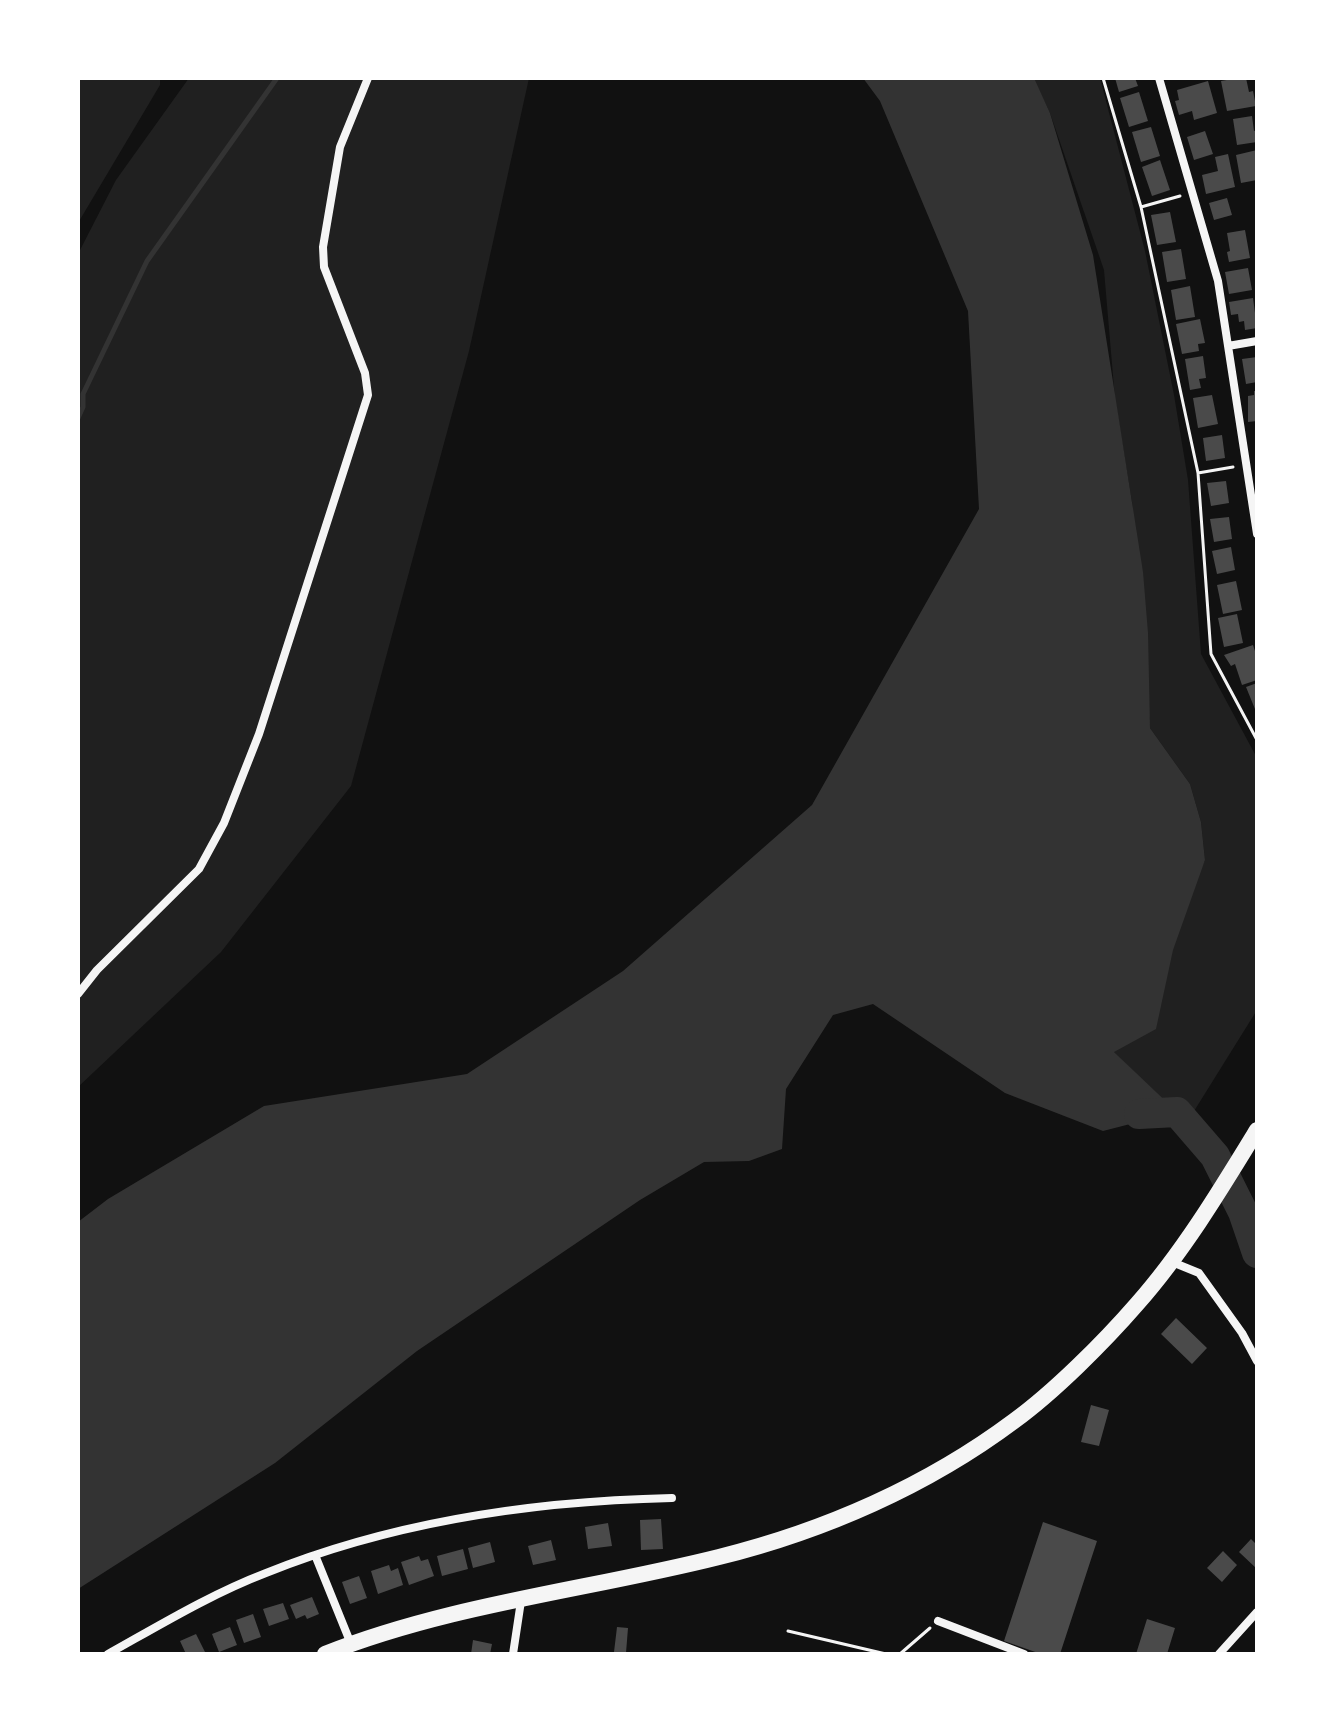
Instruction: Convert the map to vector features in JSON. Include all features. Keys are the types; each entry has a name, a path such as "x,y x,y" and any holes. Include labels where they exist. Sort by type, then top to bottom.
{"main road":[{"path":"325,1654 458,1613 721,1557 819,1527 873,1505 944,1467 1015,1421 1080,1363 1137,1305 1173,1259 1253,1136"}],"street":[{"path":"78,994 97,970 199,869 224,823 259,734 368,395 365,373 324,267 323,247 340,147 368,78"},
{"path":"1159,78 1218,281 1257,534"},
{"path":"1228,346 1257,341"},
{"path":"1173,1259 1199,1273 1242,1333 1257,1361"},
{"path":"108,1654 215,1595 265,1573 315,1555 414,1527 480,1513 553,1503 672,1498"},
{"path":"315,1555 351,1644"},
{"path":"513,1654 521,1601"},
{"path":"1219,1654 1257,1612"},
{"path":"938,1621 1024,1654"}],"path":[{"path":"1103,78 1141,207 1198,473 1211,654 1257,740"},
{"path":"1141,207 1192,192"},
{"path":"1198,473 1246,464"},
{"path":"900,1654 938,1621"},
{"path":"788,1631 886,1654"}],"shaded area":[{"path":"78,78 160,78 160,85 78,223"},
{"path":"189,78 529,78 469,351 351,786 221,952 78,1087 78,254 116,180"},
{"path":"863,78 1034,78 1050,113 1093,255 1143,572 1150,728 1190,784 1201,822 1205,860 1173,950 1156,1029 1114,1052 1177,1112 1103,1131 1005,1093 873,1004 833,1015 786,1089 782,1149 749,1161 704,1162 640,1200 417,1351 275,1463 78,1589 78,1222 108,1199 264,1106 467,1074 623,971 812,805 979,509 968,311 880,101"},
{"path":"1033,78 1100,78 1145,251 1174,395 1188,480 1201,654 1257,758 1257,1010 1186,1124 1114,1052 1205,860 1201,822 1190,784 1150,728 1132,502 1115,399 1104,270 1050,113"}],"building":[{"path":"1115,78 1135,78 1138,86 1119,92"},
{"path":"1246,78 1256,106 1227,111 1221,81"},
{"path":"1208,81 1217,113 1194,120 1192,111 1179,115 1175,101 1179,100 1177,90"},
{"path":"1139,92 1148,121 1129,127 1120,98"},
{"path":"1252,116 1257,142 1237,145 1233,119"},
{"path":"1151,127 1160,156 1141,162 1132,132"},
{"path":"1205,131 1213,154 1194,160 1187,137"},
{"path":"1257,150 1257,180 1241,183 1236,155"},
{"path":"1228,154 1235,187 1206,194 1202,175 1218,171 1215,157"},
{"path":"1160,160 1170,190 1152,196 1142,167"},
{"path":"1227,198 1232,215 1214,220 1209,203"},
{"path":"1170,212 1176,242 1157,245 1151,215"},
{"path":"1245,230 1250,258 1229,262 1227,233"},
{"path":"1181,249 1186,279 1167,282 1162,252"},
{"path":"1248,268 1252,290 1229,294 1225,272"},
{"path":"1190,286 1195,317 1176,320 1171,290"},
{"path":"1253,298 1257,328 1245,330 1244,321 1239,322 1238,314 1231,315 1229,302"},
{"path":"1200,319 1205,343 1198,344 1199,351 1182,354 1176,324"},
{"path":"1203,356 1206,378 1199,379 1201,388 1190,390 1185,359"},
{"path":"1257,357 1257,382 1246,384 1242,359"},
{"path":"1257,391 1257,421 1248,422 1248,396 1254,395"},
{"path":"1212,395 1218,424 1198,428 1193,398"},
{"path":"1222,435 1225,458 1206,461 1203,438"},
{"path":"1226,481 1229,503 1211,506 1207,483"},
{"path":"1229,517 1232,539 1214,542 1210,519"},
{"path":"1231,547 1235,570 1217,574 1212,551"},
{"path":"1236,581 1242,610 1223,614 1217,585"},
{"path":"1237,614 1243,643 1224,647 1218,618"},
{"path":"1253,645 1257,657 1257,680 1242,685 1235,664 1231,666 1224,655"},
{"path":"1257,683 1257,714 1246,687"},
{"path":"1176,1318 1207,1348 1192,1364 1161,1334"},
{"path":"1091,1405 1109,1410 1099,1446 1081,1442"},
{"path":"661,1519 663,1549 641,1550 640,1520"},
{"path":"1043,1522 1097,1541 1060,1654 1041,1654 1004,1641"},
{"path":"608,1523 612,1546 588,1549 585,1527"},
{"path":"1251,1539 1257,1545 1257,1569 1239,1552"},
{"path":"551,1540 556,1560 533,1565 528,1546"},
{"path":"490,1542 495,1562 473,1568 468,1548"},
{"path":"463,1549 468,1569 442,1576 437,1556"},
{"path":"1223,1551 1237,1565 1222,1582 1207,1568"},
{"path":"419,1556 421,1561 428,1559 434,1576 409,1585 401,1562"},
{"path":"389,1565 391,1571 398,1568 403,1585 378,1594 371,1571"},
{"path":"359,1576 367,1598 350,1604 342,1582"},
{"path":"312,1597 319,1614 296,1619 290,1605"},
{"path":"283,1603 289,1619 269,1626 263,1609"},
{"path":"253,1614 261,1637 244,1643 236,1620"},
{"path":"1147,1619 1175,1628 1167,1654 1136,1654"},
{"path":"230,1627 237,1645 219,1652 212,1634"},
{"path":"617,1627 628,1628 626,1653 614,1652"},
{"path":"196,1634 206,1654 186,1654 180,1641"},
{"path":"473,1640 492,1644 490,1654 471,1654"}],"waterway":[{"path":"78,418 83,407 83,394 147,261 277,78"},
{"path":"1139,1114 1177,1112 1215,1156 1243,1212 1257,1253"}]}
